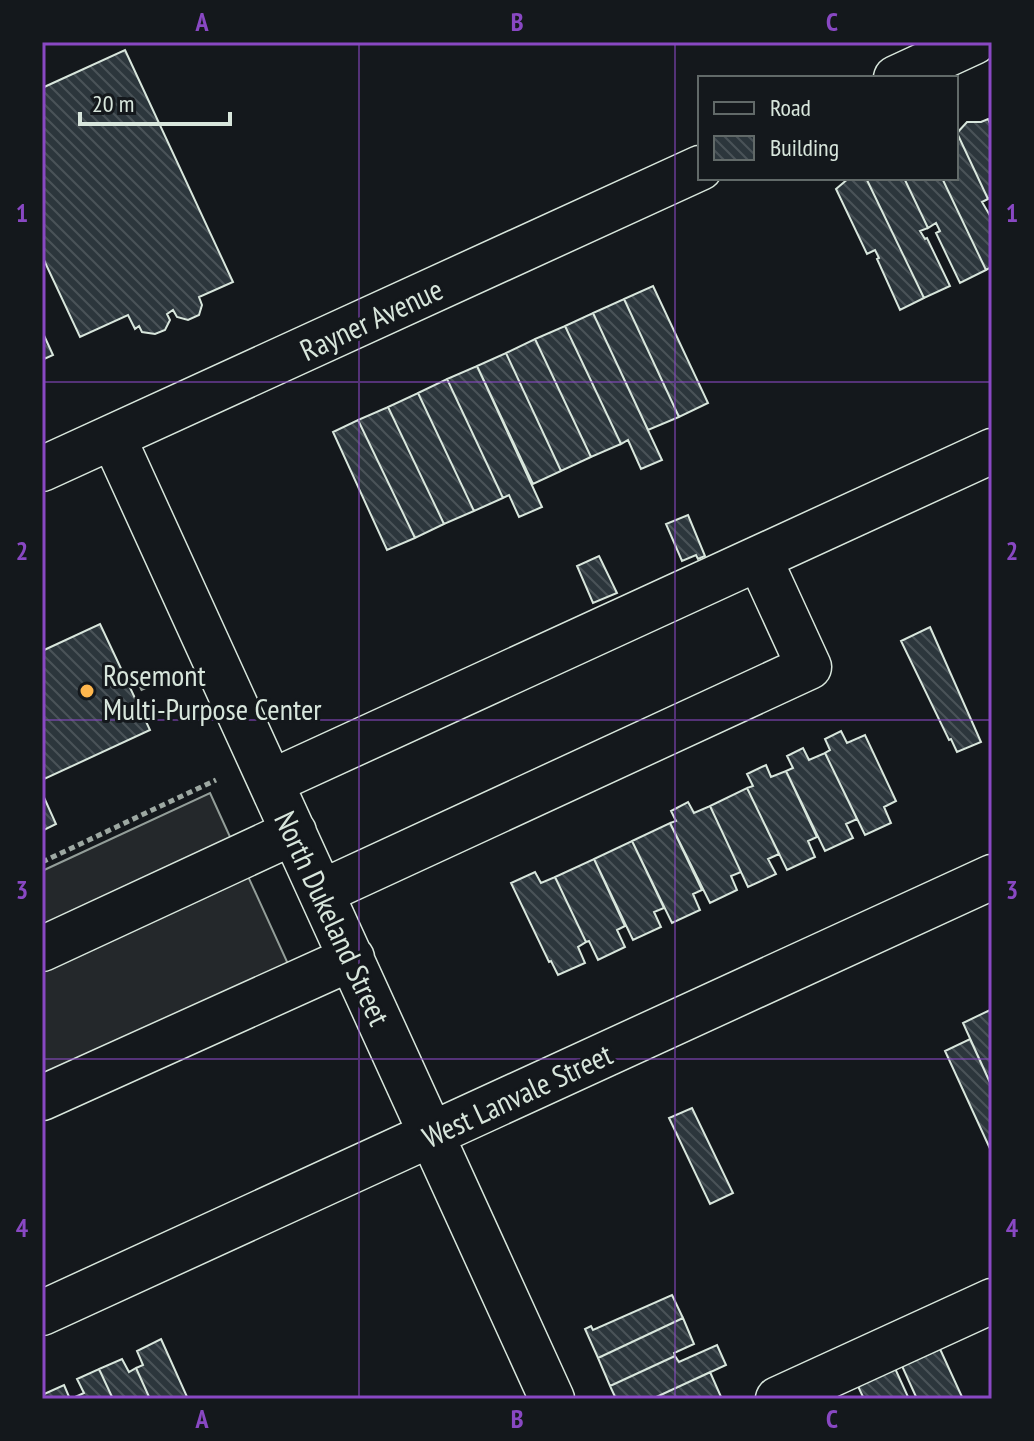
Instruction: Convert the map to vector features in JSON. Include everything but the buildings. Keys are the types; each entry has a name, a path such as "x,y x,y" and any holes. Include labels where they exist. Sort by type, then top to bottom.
{"street":[{"path":"900,76 974,42"},
{"name":"Rayner Avenue","path":"42,469 698,169"},
{"name":"North Dukeland Street","path":"113,437 552,1399"},
{"path":"271,782 992,451"},
{"path":"322,892 809,667 759,558"},
{"path":"42,949 294,832"},
{"name":"West Lanvale Street","path":"42,1313 992,877"},
{"path":"42,1098 352,958"},
{"path":"778,1399 992,1301"}],"path":[{"path":"140,689 176,672"},
{"path":"42,862 224,776"}],"shaded area":[{"path":"210,793 304,999 42,1119 42,871"}],"place":[{"name":"Rosemont Multi-Purpose Center","path":"87,691"}]}
